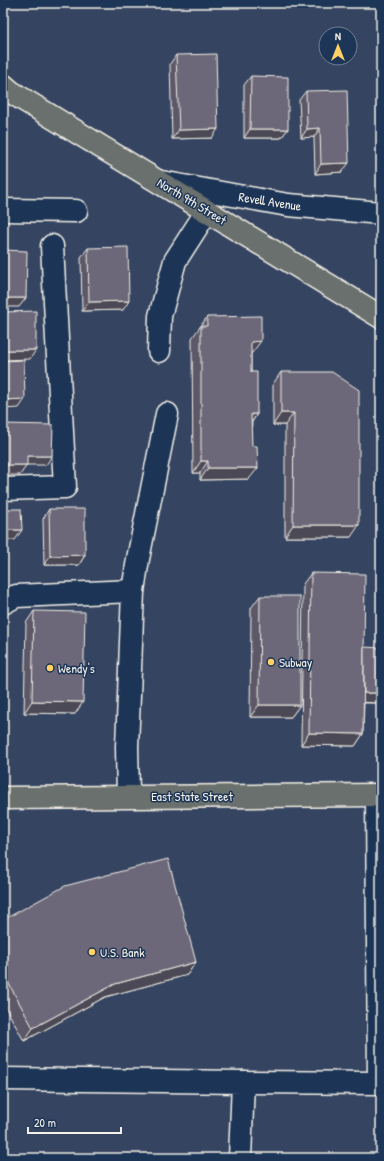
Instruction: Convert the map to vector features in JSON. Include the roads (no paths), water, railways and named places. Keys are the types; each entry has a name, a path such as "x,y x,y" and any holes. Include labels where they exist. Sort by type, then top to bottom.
{"main road":[{"name":"North 9th Street","path":"3,85 11,92 79,134 161,182 381,317"},
{"name":"East State Street","path":"3,798 379,794"}],"street":[{"name":"Revell Avenue","path":"161,182 288,205 381,213"},
{"path":"3,210 76,211"},
{"path":"159,351 160,316 176,260 207,211"},
{"path":"3,489 64,487 52,246"},
{"path":"128,796 127,747 133,591 167,414"},
{"path":"3,603 16,596 133,591"},
{"path":"3,1079 379,1083 379,794"},
{"path":"240,1158 243,1082"}],"place":[{"name":"Subway","path":"271,662"},
{"name":"Wendy's","path":"50,668"},
{"name":"U.S. Bank","path":"92,952"}]}
